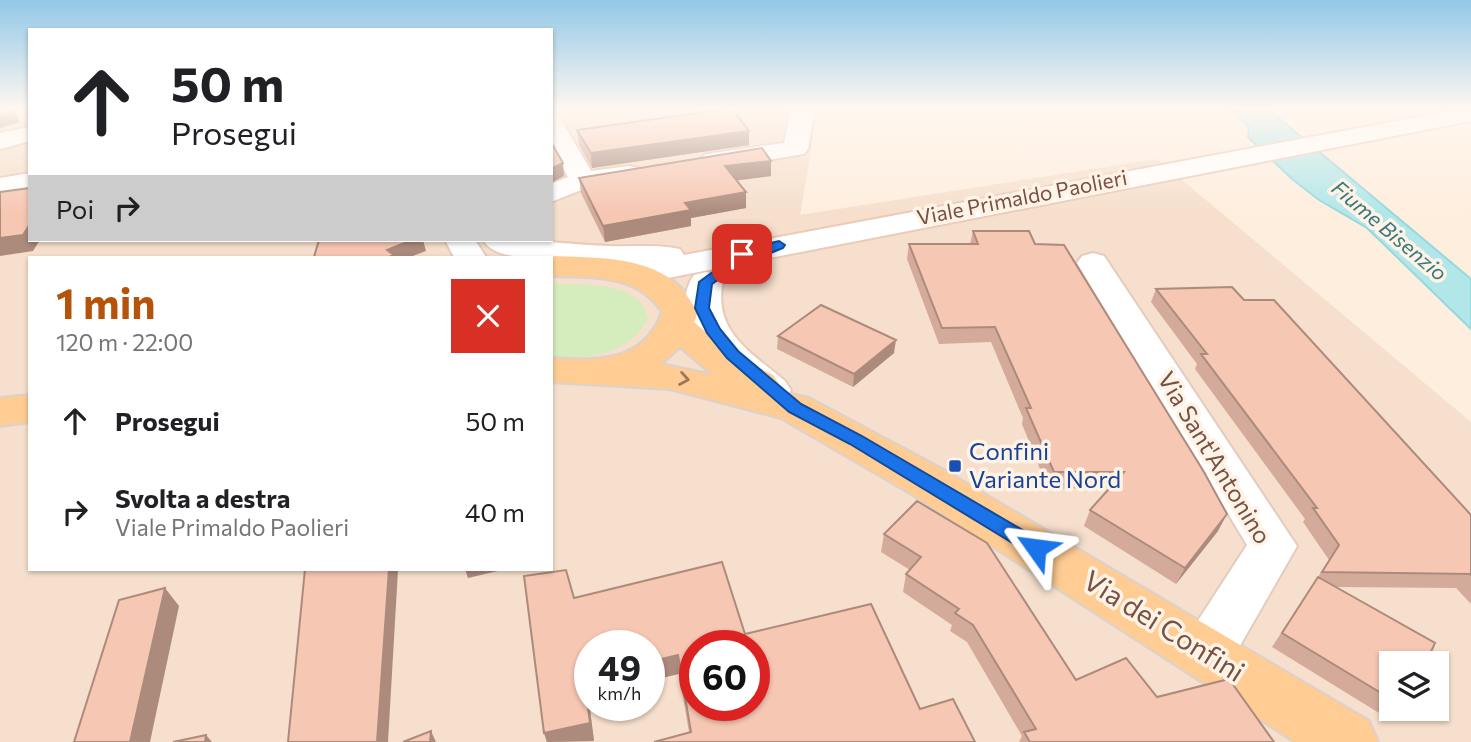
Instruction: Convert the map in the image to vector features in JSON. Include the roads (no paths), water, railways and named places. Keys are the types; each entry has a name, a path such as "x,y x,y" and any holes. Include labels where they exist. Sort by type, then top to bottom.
{"main road":[{"path":"563,144 583,180"},
{"path":"689,165 795,149 796,144"},
{"name":"Viale Primaldo Paolieri","path":"638,274 1305,144"},
{"path":"553,193 583,180 649,171"},
{"path":"0,186 28,181"},
{"path":"506,243 649,257 779,245"},
{"name":"Via dei Confini","path":"506,243 540,256"},
{"name":"Viale Primaldo Paolieri","path":"678,319 706,282 732,264 779,245"},
{"name":"Via dei Confini","path":"555,262 638,274 662,286 678,319 718,362 926,481 1348,742"},
{"name":"Via Sant'Antonino","path":"1093,263 1273,546 1207,653"},
{"path":"706,282 702,308 713,330 732,354 784,400"},
{"name":"Via dei Confini","path":"591,373 645,357 669,339 678,319"},
{"name":"Via dei Confini","path":"553,370 692,381 784,400"},
{"path":"0,412 28,408"}],"water":[{"name":"Fiume Bisenzio","path":"1255,144 1309,144 1471,279 1471,329 1367,228 1319,200"}],"place":[{"name":"Confini Variante Nord","path":"955,466"}]}
